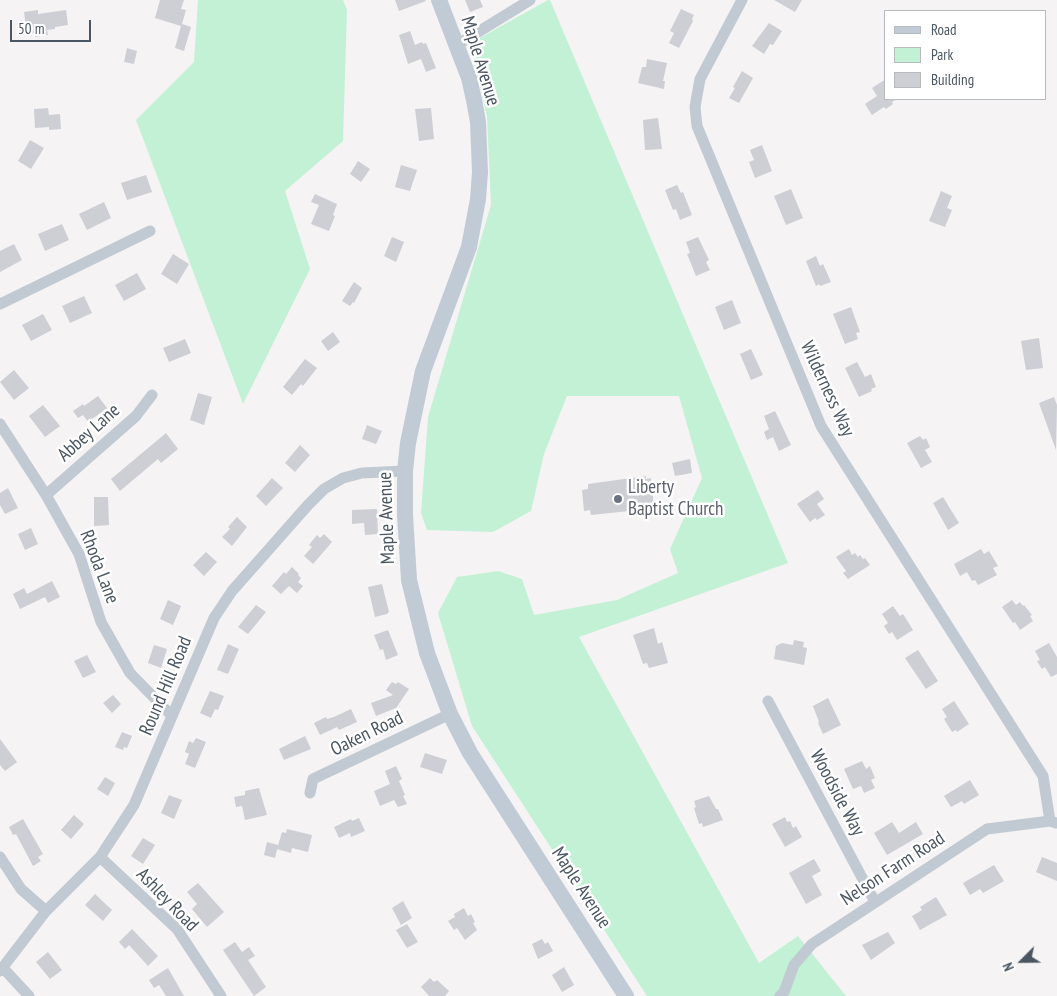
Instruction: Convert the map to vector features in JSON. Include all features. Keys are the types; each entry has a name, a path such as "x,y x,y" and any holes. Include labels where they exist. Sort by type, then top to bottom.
{"main road":[{"name":"Maple Avenue","path":"439,0 469,78 478,122 480,172 478,199 469,247 423,371 412,422 405,471 405,515 410,580 427,653 450,714 470,753 626,996"}],"street":[{"path":"457,44 530,0"},
{"name":"Wilderness Way","path":"742,0 700,79 695,107 697,126 821,426 1044,776 1054,822"},
{"path":"0,304 150,231"},
{"name":"Abbey Lane","path":"46,495 136,416 152,395"},
{"name":"Rhoda Lane","path":"0,424 46,495 79,554 101,622 130,673 172,716"},
{"name":"Round Hill Road","path":"2,969 46,911 100,857 134,805 214,618 232,591 308,505 324,490 343,478 362,473 405,471"},
{"name":"Woodside Way","path":"768,702 875,902"},
{"name":"Oaken Road","path":"310,793 314,779 450,714"},
{"name":"Nelson Farm Road","path":"780,996 784,992 794,965 812,944 987,829 1054,822"},
{"path":"0,857 20,889 46,911"},
{"name":"Ashley Road","path":"100,857 177,929 221,996"},
{"path":"2,969 29,996"}],"green space":[{"path":"198,0 343,0 347,10 343,141 285,191 310,269 243,404 136,120 194,62"},
{"path":"550,0 788,563 579,637 759,963 798,936 846,996 647,996 472,726 438,613 457,577 498,571 522,579 534,615 617,600 678,573 670,549 702,478 679,396 567,396 544,454 531,511 493,532 427,530 421,513 428,417 491,205 487,116 469,44"}],"building":[{"path":"160,0 184,0 181,9 186,10 182,24 191,27 184,51 175,48 181,26 155,18"},
{"path":"395,0 425,0 426,1 399,11"},
{"path":"465,0 480,0 483,7 470,12"},
{"path":"774,0 802,0 795,12"},
{"path":"681,9 694,15 693,21 679,48 669,43 674,33 670,31"},
{"path":"38,10 38,14 66,10 68,25 47,30 48,35 35,37 34,33 27,34 24,12"},
{"path":"769,23 782,31 773,45 770,44 764,54 752,46"},
{"path":"410,31 415,45 422,42 423,44 426,43 436,68 426,72 421,59 408,64 399,35"},
{"path":"127,48 137,51 134,64 124,62"},
{"path":"647,59 667,63 663,81 665,81 664,89 638,83 642,67 646,67"},
{"path":"742,71 753,78 739,103 729,98"},
{"path":"884,80 884,100 895,100 886,109 884,107 872,115 865,104 877,96 872,88"},
{"path":"48,108 49,115 60,114 61,129 49,130 49,127 35,128 34,109"},
{"path":"431,108 434,139 419,141 415,109"},
{"path":"658,118 662,149 645,150 643,120"},
{"path":"30,140 44,148 31,169 18,161"},
{"path":"762,145 772,171 755,178 749,162 754,160 750,150"},
{"path":"358,161 370,169 361,182 350,174"},
{"path":"401,165 417,170 410,191 395,187"},
{"path":"146,175 152,192 127,200 121,183"},
{"path":"677,185 681,193 683,192 692,215 680,220 676,209 673,210 665,190"},
{"path":"791,189 803,218 786,225 774,196"},
{"path":"941,191 952,196 947,208 952,210 945,227 929,221"},
{"path":"315,194 337,204 329,231 311,224 319,205 311,202"},
{"path":"104,202 111,218 87,230 79,214"},
{"path":"62,224 69,240 45,251 38,234"},
{"path":"392,237 404,242 396,262 384,256"},
{"path":"698,237 709,260 706,262 710,270 696,276 687,254 690,253 686,242"},
{"path":"14,244 22,260 0,272 0,251"},
{"path":"173,254 189,264 177,284 161,274"},
{"path":"816,256 820,266 823,264 831,282 820,286 819,284 816,286 806,261"},
{"path":"137,273 146,289 124,301 115,285"},
{"path":"354,282 362,288 354,303 350,306 342,301"},
{"path":"84,296 92,313 70,323 62,306"},
{"path":"732,300 741,323 724,330 715,307"},
{"path":"851,307 860,332 856,333 858,339 845,344 833,314"},
{"path":"43,314 52,330 31,341 22,325"},
{"path":"333,332 340,342 328,351 321,341"},
{"path":"1039,338 1043,368 1026,370 1021,341"},
{"path":"185,339 191,353 169,362 163,348"},
{"path":"751,349 763,375 751,380 740,354"},
{"path":"305,359 317,368 303,386 301,384 292,395 283,387"},
{"path":"857,362 865,377 871,374 876,387 859,397 845,368"},
{"path":"14,370 29,388 14,400 0,382"},
{"path":"198,393 212,397 204,425 190,420"},
{"path":"98,396 107,408 88,422 83,415 78,418 73,411"},
{"path":"1054,397 1057,405 1056,450 1039,403"},
{"path":"43,405 60,426 45,437 29,416"},
{"path":"775,411 791,445 779,451 773,437 767,440 764,432 769,429 764,416"},
{"path":"367,425 382,431 376,444 362,439"},
{"path":"166,433 178,449 161,463 158,459 120,491 111,479"},
{"path":"920,436 923,440 926,438 930,447 925,450 932,462 921,468 907,443"},
{"path":"300,445 310,455 295,472 285,463"},
{"path":"690,459 692,473 675,476 672,463"},
{"name":"Liberty Baptist Church","path":"646,476 646,479 651,478 654,508 645,509 645,512 629,514 629,511 591,515 590,510 584,511 582,490 588,489 588,484"},
{"path":"272,478 283,488 266,506 256,496"},
{"path":"8,488 18,508 5,514 0,505 0,493"},
{"path":"818,490 824,499 817,504 825,515 817,520 815,518 810,522 797,504"},
{"path":"94,497 108,497 109,525 94,526"},
{"path":"943,497 959,523 948,530 933,503"},
{"path":"377,509 378,534 365,535 364,523 352,524 352,510"},
{"path":"237,517 247,527 232,546 222,537 230,529 228,527"},
{"path":"31,528 38,544 25,550 18,534"},
{"path":"324,534 332,542 313,564 304,556 312,547 309,545 317,535 320,538"},
{"path":"849,549 852,555 855,553 858,557 860,555 870,565 848,579 843,573 846,571 836,557"},
{"path":"981,549 984,554 989,551 998,566 993,568 997,575 978,585 975,580 972,581 967,572 960,576 954,564"},
{"path":"206,552 217,562 204,576 193,565"},
{"path":"292,567 299,574 301,578 298,582 303,586 297,593 289,586 281,594 272,586 284,572 286,574"},
{"path":"52,581 60,597 48,603 45,597 20,609 13,594 24,588 27,594"},
{"path":"382,584 389,612 375,617 368,587"},
{"path":"168,600 181,606 173,625 160,619"},
{"path":"1012,600 1016,605 1020,602 1024,605 1032,615 1030,616 1033,621 1020,630 1002,607"},
{"path":"256,605 266,612 248,634 238,627"},
{"path":"893,606 900,616 903,614 913,630 897,640 892,632 889,634 884,626 888,623 882,614"},
{"path":"654,628 658,644 662,642 668,663 649,668 647,663 643,664 633,635"},
{"path":"388,630 398,655 386,660 383,649 380,650 374,635"},
{"path":"794,640 804,642 803,647 807,648 804,665 774,659 776,646 782,643 793,645"},
{"path":"1049,643 1057,657 1057,674 1051,677 1045,667 1042,669 1037,661 1040,660 1035,651"},
{"path":"228,644 239,649 228,674 217,670"},
{"path":"154,645 167,649 161,668 148,663"},
{"path":"918,650 938,681 926,689 905,658"},
{"path":"87,655 96,672 83,678 74,661"},
{"path":"392,682 396,684 398,682 409,689 396,708 376,716 371,703 393,695 386,690"},
{"path":"210,691 224,696 218,710 215,709 211,718 200,713"},
{"path":"113,695 121,704 112,713 103,703"},
{"path":"828,698 841,725 823,734 813,706"},
{"path":"954,701 969,724 957,732 956,730 952,732 944,719 947,717 942,709"},
{"path":"351,709 357,722 339,730 337,727 320,735 314,723"},
{"path":"122,732 132,736 127,748 124,747 123,750 115,747"},
{"path":"305,736 311,749 284,760 279,749"},
{"path":"196,738 206,742 195,768 185,764 189,754 185,752 189,741 193,743"},
{"path":"0,739 17,762 5,771 0,765"},
{"path":"425,753 447,760 442,774 420,767"},
{"path":"862,761 866,769 870,766 875,778 871,780 875,788 864,793 861,786 853,789 844,769"},
{"path":"396,766 402,779 399,781 407,804 398,807 394,800 380,806 374,791 390,784 385,771"},
{"path":"105,777 115,783 108,796 97,789"},
{"path":"970,780 979,795 964,804 962,801 951,807 944,796"},
{"path":"259,788 267,815 245,820 242,806 236,807 234,797 245,795 245,791"},
{"path":"169,795 182,800 174,819 161,813"},
{"path":"709,796 723,820 703,827 702,823 699,824 694,801"},
{"path":"74,815 84,824 71,839 61,830"},
{"path":"785,817 787,822 790,821 793,828 796,826 802,837 785,847 772,824"},
{"path":"359,818 365,831 351,837 350,833 339,838 334,827 351,819 352,821"},
{"path":"23,819 43,854 38,857 41,861 33,866 16,834 13,835 9,827"},
{"path":"892,822 899,833 916,822 923,834 887,855 874,833"},
{"path":"287,829 312,835 308,852 292,848 291,853 277,849 282,832 286,833"},
{"path":"143,838 155,845 143,864 131,856"},
{"path":"267,842 278,845 275,858 264,855"},
{"path":"1042,857 1057,863 1057,881 1036,872"},
{"path":"814,859 821,871 812,876 822,895 806,904 789,873"},
{"path":"994,865 1004,881 983,893 980,889 970,895 963,883"},
{"path":"198,883 224,912 207,927 192,909 197,904 187,892"},
{"path":"95,894 112,910 103,921 85,905"},
{"path":"936,897 947,915 920,930 912,916 922,910 920,907"},
{"path":"403,901 412,918 401,925 392,908"},
{"path":"464,908 468,916 471,914 477,930 465,940 457,928 454,930 448,921 455,917 454,914"},
{"path":"407,924 418,942 407,948 396,930"},
{"path":"132,929 158,956 148,966 129,945 125,949 119,942"},
{"path":"888,932 895,943 871,960 862,945"},
{"path":"542,939 545,944 548,942 553,951 538,959 532,944"},
{"path":"235,942 242,952 249,947 255,956 248,960 266,987 254,996 223,950"},
{"path":"48,952 62,970 50,979 36,962"},
{"path":"564,967 574,985 562,992 552,975"},
{"path":"168,968 184,996 166,996 159,985 154,988 149,980"},
{"path":"430,978 434,982 437,980 449,991 445,996 429,996 421,987"}],"place":[{"name":"Liberty Baptist Church","path":"618,499"}]}
